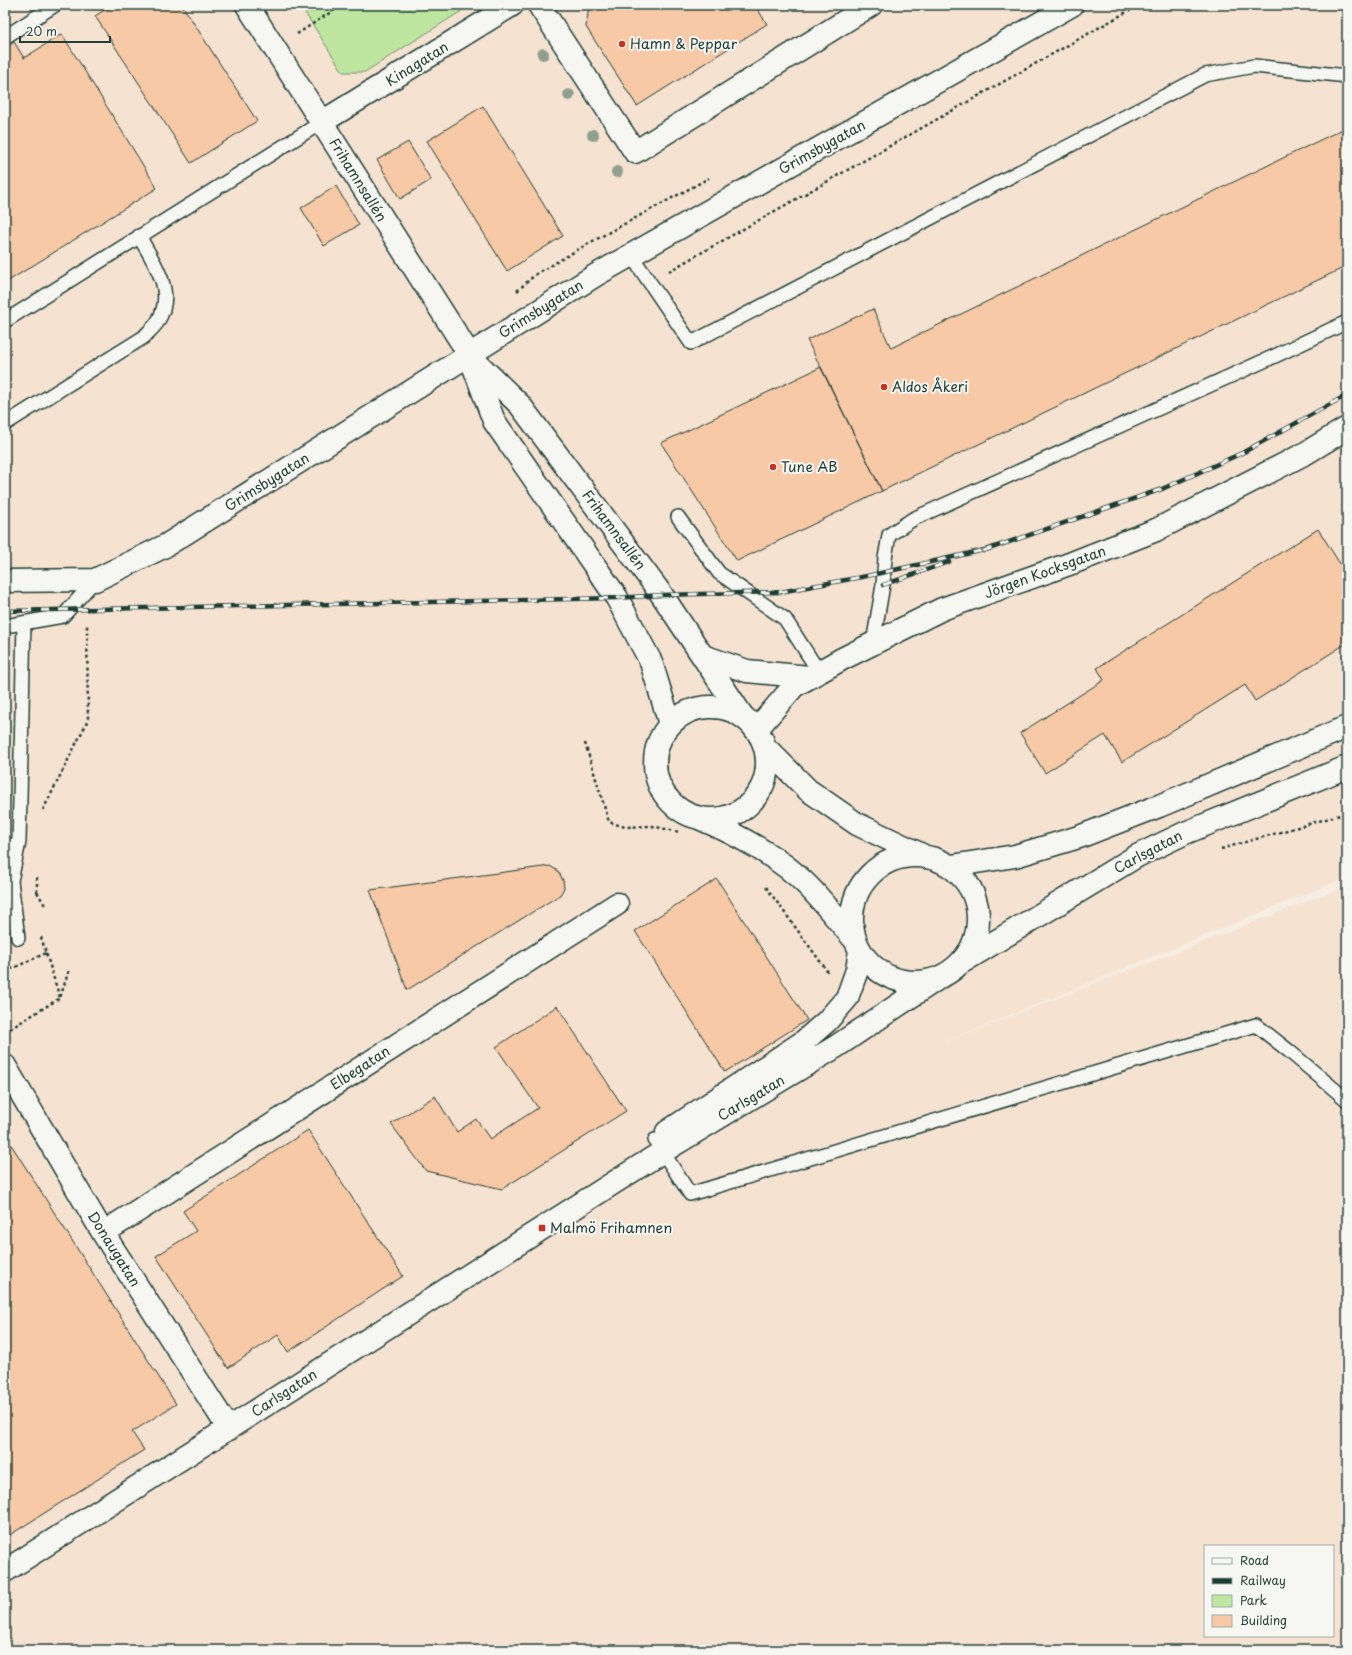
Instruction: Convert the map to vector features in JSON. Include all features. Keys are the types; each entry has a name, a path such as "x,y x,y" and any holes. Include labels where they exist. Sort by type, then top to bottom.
{"street":[{"name":"Frihamnsallén","path":"247,5 469,354 494,421 617,598 651,662 670,724"},
{"name":"Kinagatan","path":"322,122 512,5"},
{"path":"539,5 635,152 871,5"},
{"name":"Grimsbygatan","path":"5,581 95,580 165,546 469,354 631,254 1072,5"},
{"name":"Frihamnsallén","path":"469,354 520,405 662,594 754,731 808,790 857,824 923,856"},
{"name":"Jörgen Kocksgatan","path":"754,731 794,686 873,643 942,609 1072,563 1156,530 1306,453 1347,428"},
{"path":"703,656 748,671 814,674"},
{"path":"705,707 725,709 754,731 767,765 764,780 755,797 741,810 716,819 690,825 687,814 671,803 656,778 655,754 661,736 670,724 686,712 705,707"},
{"path":"951,866 1015,856 1079,837 1159,806 1347,727"},
{"name":"Carlsgatan","path":"962,962 1137,856 1185,833 1347,768"},
{"path":"690,825 726,830 762,850 807,884 858,945 872,966 892,978 906,982 917,983 937,979 950,972 962,962 975,942 978,930 978,908 976,899 969,884 959,872 951,866 935,859 923,856 910,856 892,860 884,864 867,878 858,892 852,913 852,922 858,945"},
{"name":"Elbegatan","path":"103,1233 617,904"},
{"name":"Carlsgatan","path":"5,1571 562,1215 803,1042 827,1021 847,998 856,970 858,945"},
{"name":"Carlsgatan","path":"659,1146 837,1046 937,979"},
{"name":"Donaugatan","path":"5,1066 103,1233 229,1429"}],"lane":[{"path":"5,37 55,5"},
{"path":"631,254 691,344 1205,75 1254,66 1347,76"},
{"path":"5,321 322,122"},
{"path":"5,424 144,337 158,323 165,307 166,292 160,276 139,236"},
{"path":"873,643 883,585 885,558 889,535 913,519 1270,359 1347,322"},
{"path":"678,517 719,573 785,619 814,674"},
{"path":"5,626 63,616 95,580"},
{"path":"18,938 11,881 19,842 24,623"},
{"path":"5,849 19,842"},
{"path":"659,1146 690,1194 1256,1025 1347,1100"}],"path":[{"path":"274,48 342,5"},
{"path":"650,282 1139,5"},
{"path":"40,815 88,720 88,620"},
{"path":"585,743 609,822 625,828 690,825"},
{"path":"1216,851 1347,813"},
{"path":"36,898 37,873"},
{"path":"764,884 811,948"},
{"path":"37,891 46,907"},
{"path":"40,931 60,998"},
{"path":"5,972 46,954"},
{"path":"5,1032 60,998 69,970"}],"shaded area":[{"path":"5,5 1347,5 1347,877 932,1047 1347,886 1347,1650 5,1650"}],"green space":[{"path":"300,5 471,5 365,72 343,72"}],"building":[{"path":"112,5 182,5 257,121 191,163 95,16"},
{"path":"589,5 755,5 767,24 637,106 586,27"},
{"path":"62,34 157,188 5,283 5,48 14,42 24,58"},
{"path":"483,106 563,236 507,271 427,141"},
{"path":"1347,127 1347,266 882,491 807,340 873,309 891,348"},
{"path":"408,142 431,180 400,199 377,160"},
{"path":"336,186 359,225 324,246 301,208"},
{"name":"Tune AB","path":"821,367 882,491 737,561 661,443"},
{"path":"1318,529 1347,575 1347,643 1255,701 1245,685 1122,762 1105,735 1045,773 1020,733 1104,680 1097,668"},
{"path":"550,866 558,871 563,880 564,888 560,895 407,990 370,890"},
{"path":"717,879 807,1020 725,1072 635,931"},
{"path":"557,1006 626,1111 502,1189 426,1171 391,1124 435,1096 457,1132 476,1119 490,1139 538,1108 496,1047"},
{"path":"308,1130 403,1276 288,1352 278,1335 228,1368 156,1256 196,1231 183,1211"},
{"path":"5,1135 176,1404 132,1432 144,1450 5,1538"}],"railway":[{"path":"983,551 1162,489 1242,453 1347,395"},
{"path":"5,611 617,598 662,595 780,592 867,576 989,549"},
{"path":"883,585 949,562"}],"place":[{"name":"Hamn & Peppar","path":"622,44"},
{"name":"Aldos Åkeri","path":"884,387"},
{"name":"Tune AB","path":"773,467"},
{"name":"Malmö Frihamnen","path":"542,1228"}]}
